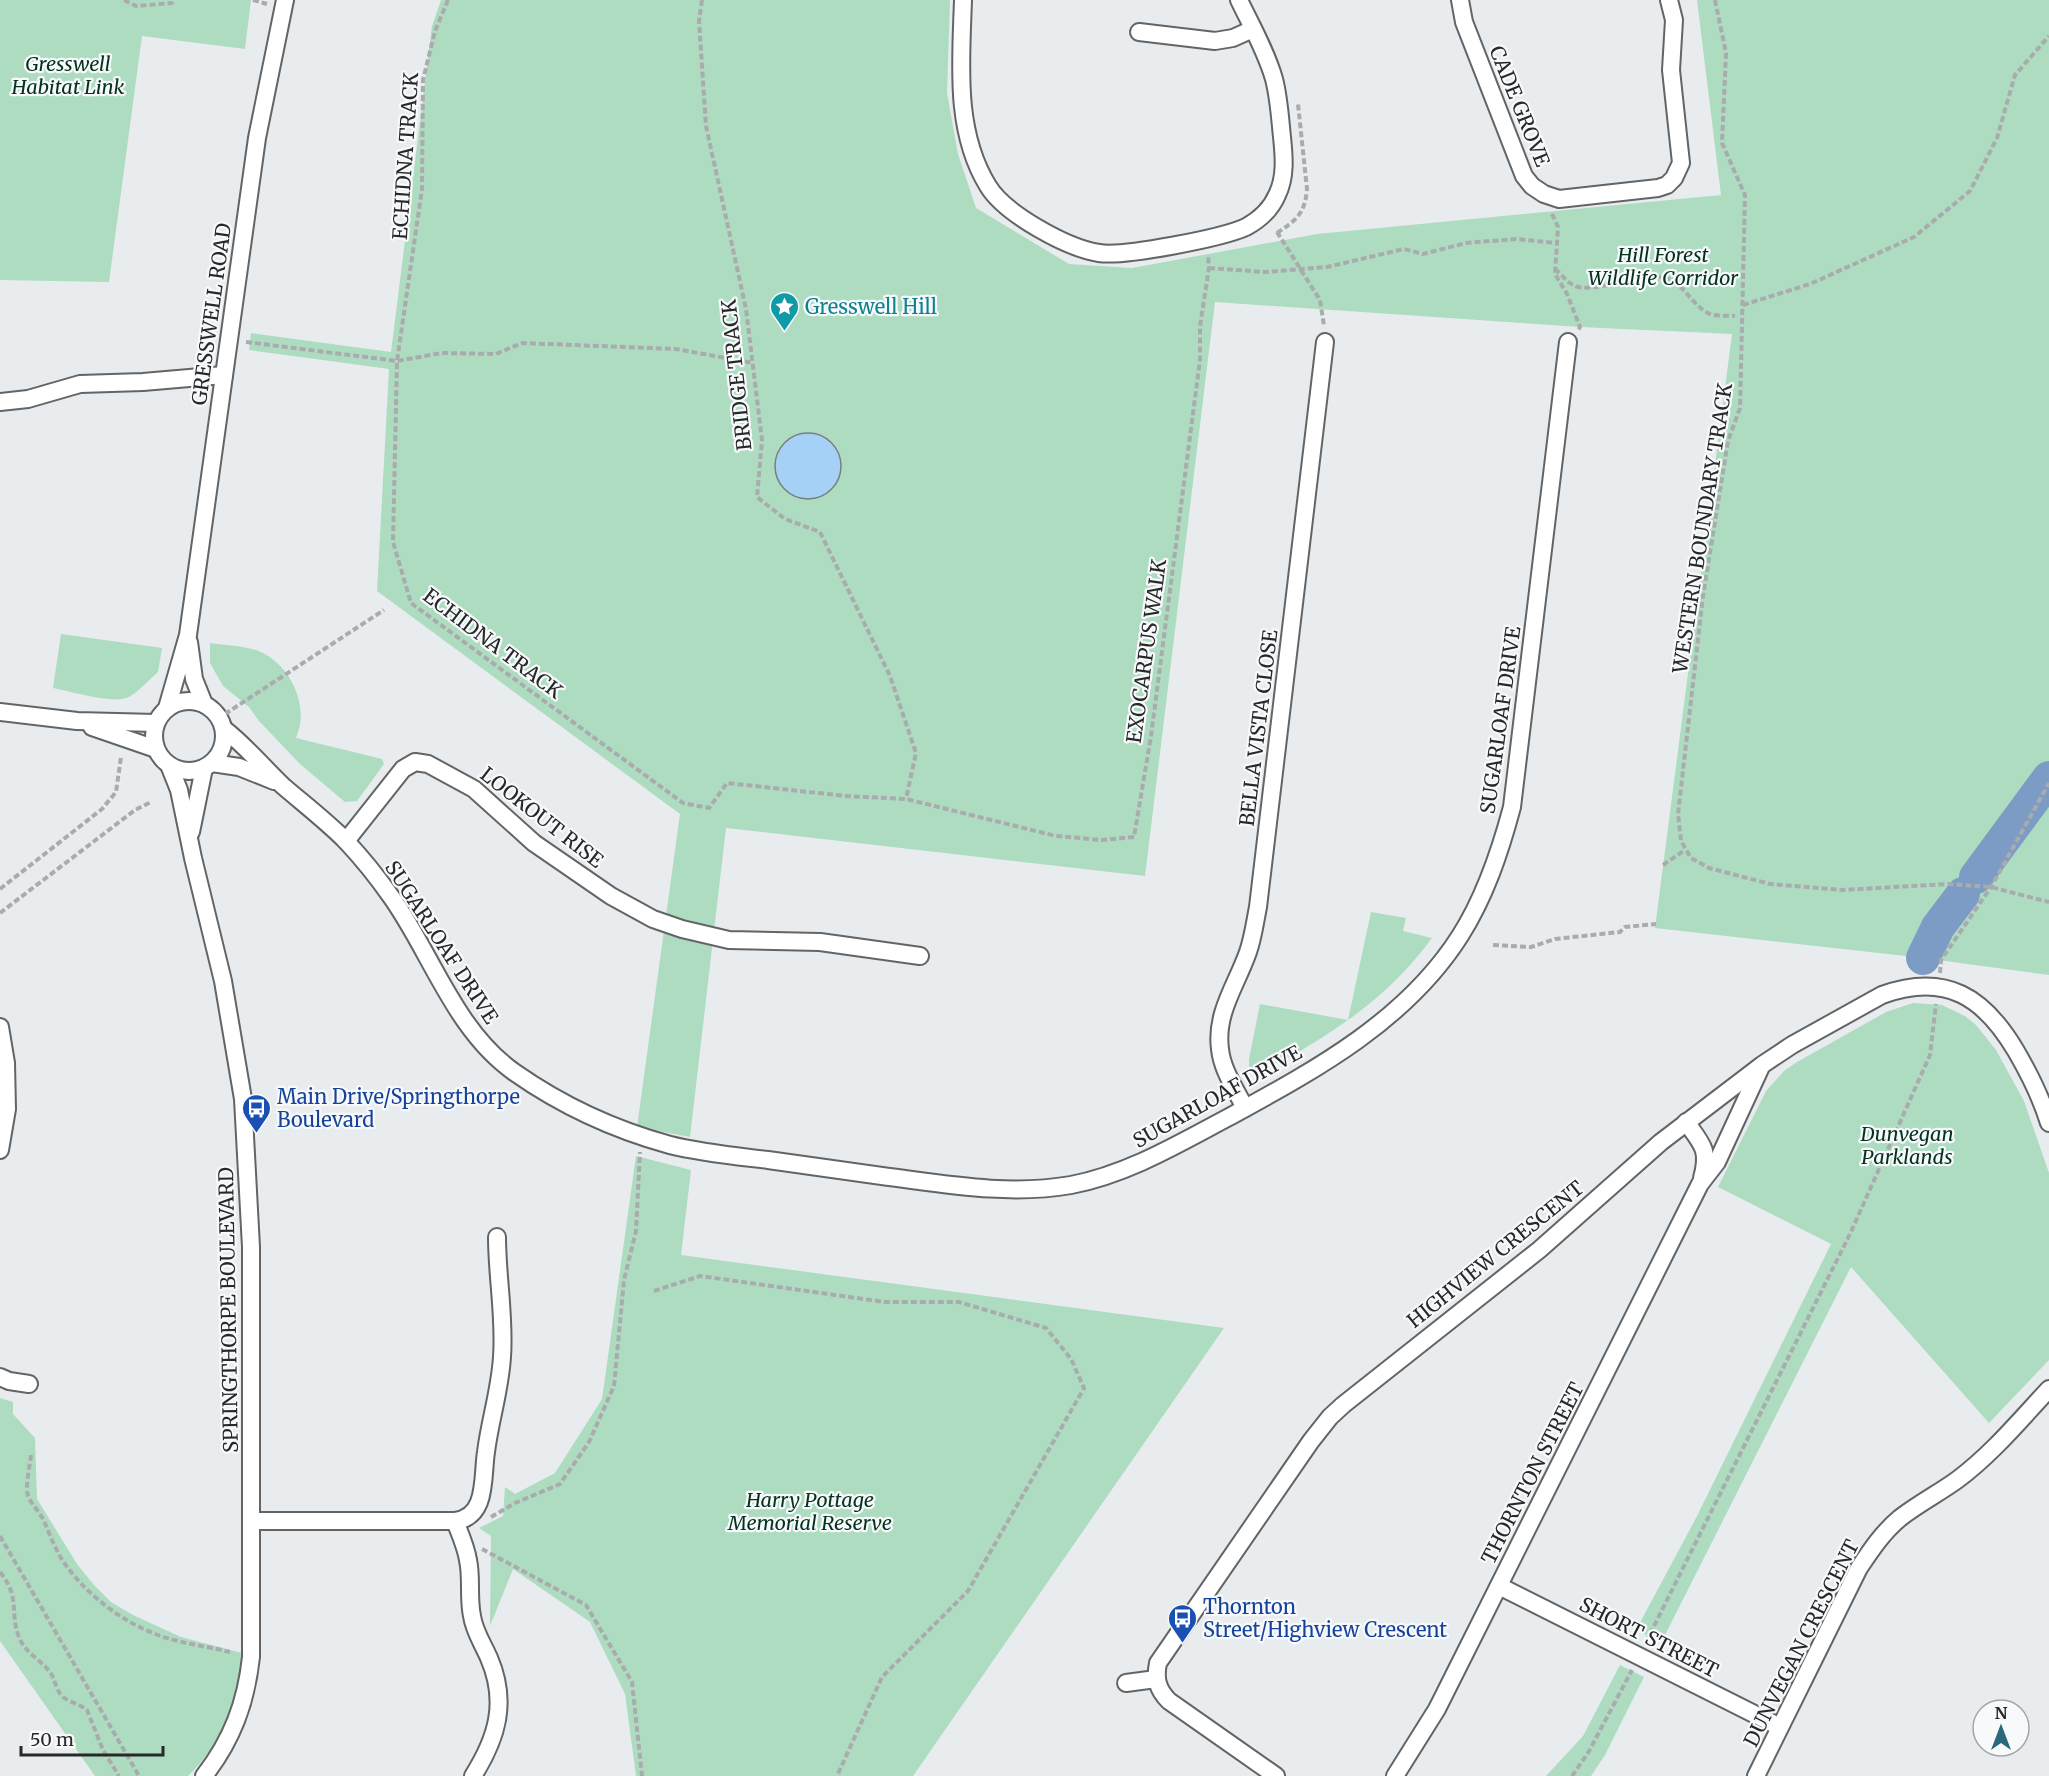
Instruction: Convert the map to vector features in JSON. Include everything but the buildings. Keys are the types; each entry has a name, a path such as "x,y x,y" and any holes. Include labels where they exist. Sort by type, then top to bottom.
{"street":[{"name":"GRESSWELL ROAD","path":"167,708 188,635 257,138 285,0"},
{"path":"963,0 960,87 964,114 977,163 989,188 998,200 1017,215 1060,240 1091,251 1120,254 1237,230 1265,213 1278,195 1284,163 1274,79 1239,0"},
{"name":"CADE GROVE","path":"1460,0 1464,22 1518,165 1532,186 1550,197"},
{"path":"1550,197 1567,199 1658,188 1667,185 1679,171 1681,153 1671,70 1674,20 1669,0"},
{"path":"1138,32 1215,41 1233,38 1253,29"},
{"name":"BELLA VISTA CLOSE","path":"1245,1108 1224,1066 1219,1032 1226,1004 1249,951 1258,907 1325,342"},
{"name":"SUGARLOAF DRIVE","path":"222,723 283,785 346,841 393,898 452,1000 494,1056 543,1091 575,1109 607,1124 671,1145 734,1156 999,1190 1071,1185 1122,1170 1177,1146 1343,1051 1401,1007 1422,985 1459,938 1499,855 1516,777 1568,342"},
{"path":"0,402 28,399 80,384 143,382 224,375"},
{"name":"GRESSWELL ROAD","path":"188,635 194,679 204,704"},
{"path":"77,721 156,749 169,765 186,771 208,766 223,747 222,723 213,710 204,704 185,701 167,708 156,723 154,732 156,749"},
{"path":"0,712 77,721 156,723"},
{"name":"LOOKOUT RISE","path":"346,841 403,769 409,764 421,762 437,768 474,789 534,843 611,896 653,919 682,929 729,940 820,942 920,956"},
{"name":"SPRINGTHORPE BOULEVARD","path":"169,765 179,790 223,981 243,1100 251,1227 251,1657 249,1680 237,1722 216,1760 204,1776"},
{"name":"SUGARLOAF DRIVE","path":"208,766 246,769 283,785"},
{"name":"SPRINGTHORPE BOULEVARD","path":"190,838 208,766"},
{"name":"HIGHVIEW CRESCENT","path":"1156,1679 1162,1654 1330,1417 1539,1250 1620,1177 1686,1122 1792,1045 1882,995 1911,987 1938,987 1975,1002 1997,1022 2032,1078 2049,1123"},
{"path":"0,1027 6,1063 7,1109 0,1150"},
{"name":"THORNTON STREET","path":"1700,1184 1717,1162 1762,1065"},
{"path":"1710,1104 1729,1117 1734,1126"},
{"name":"THORNTON STREET","path":"1395,1776 1437,1709 1700,1184 1706,1165 1705,1149 1686,1122"},
{"path":"251,1521 455,1521 469,1517 478,1506 500,1379 503,1332 497,1237"},
{"path":"0,1377 29,1384"},
{"name":"DUNVEGAN CRESCENT","path":"1756,1776 1859,1568 1883,1534 1901,1518 1957,1480 1976,1464 2049,1389"},
{"path":"455,1521 468,1560 471,1614 477,1635 490,1659 497,1688 498,1718 495,1734 473,1776"},
{"name":"SHORT STREET","path":"1499,1586 1780,1726"},
{"path":"1126,1683 1156,1679 1159,1689 1168,1701 1276,1776"}],"path":[{"path":"124,0 136,6 172,3 174,0"},
{"name":"ECHIDNA TRACK","path":"448,0 435,31 423,80 422,189 397,361 393,542 411,603 683,803 709,808 727,783 906,800"},
{"name":"BRIDGE TRACK","path":"702,0 699,21 706,126 746,309 762,440 757,497 785,519 820,532 890,676 916,753 906,800"},
{"name":"WESTERN BOUNDARY TRACK","path":"1685,849 1681,841 1678,814 1705,585 1728,441 1740,408 1745,195 1722,143 1726,53 1715,0"},
{"path":"1743,305 1810,284 1914,237 1970,191 1997,138 2015,75 2049,36"},
{"path":"1550,197 1551,212 1558,227 1555,274 1567,294 1580,327 1568,342"},
{"path":"1265,213 1320,300 1325,342"},
{"name":"EXOCARPUS WALK","path":"906,800 1056,836 1102,840 1134,837 1153,724 1200,360 1200,326 1209,268 1204,238"},
{"path":"1209,268 1265,272 1327,267 1404,249 1423,254 1466,243 1516,239 1556,243"},
{"path":"1555,269 1574,286 1595,287 1643,277 1662,277 1682,286 1695,304 1710,314 1735,316"},
{"path":"228,340 397,361 442,353 496,354 522,343 676,349 753,363"},
{"path":"222,723 384,610"},
{"path":"0,889 102,809 116,792 121,757"},
{"path":"1646,1642 1850,1234 1930,1055 1941,960 1991,887 2049,783"},
{"path":"0,913 135,810 151,802"},
{"path":"1663,865 1685,849 1691,858 1709,868 1770,884 1843,890 1948,884 1991,887 2049,902"},
{"path":"1493,945 1531,947 1555,939 1620,932 1625,927 1656,924"},
{"path":"486,1520 514,1503 560,1484 589,1442 614,1386 624,1280 636,1231 641,1136"},
{"path":"654,1291 700,1276 885,1302 959,1302 1046,1328 1071,1359 1084,1388 968,1591 882,1677 837,1776"},
{"path":"31,1455 28,1497 43,1519 48,1535 64,1563 80,1583 119,1615 146,1630 181,1643 230,1652"},
{"path":"0,1536 139,1776"},
{"path":"462,1538 586,1605 632,1683 642,1776"},
{"path":"0,1572 11,1587 16,1627 23,1645 40,1659 51,1673 62,1696 87,1710 103,1750 119,1776"},
{"path":"1572,1776 1588,1753 1632,1669"}],"green space":[{"name":"Gresswell Habitat Link","path":"0,0 251,0 245,49 142,36 109,282 0,280"},
{"name":"Hill Forest Wildlife Corridor","path":"441,0 950,0 947,93 958,154 976,208 1069,264 1132,268 1317,234 1721,195 1697,0 2049,0 2049,975 1923,958 1655,928 1732,334 1580,327 1215,302 1145,876 726,828 690,1137 637,1127 680,814 377,591 389,369 249,350 251,333 391,352 432,26"},
{"path":"61,634 162,648 158,672 133,695 122,699 103,698 53,688"},
{"path":"210,643 256,650 276,662 284,670 291,680 299,702 301,714 296,738 382,759 384,764 357,801 345,802 300,764 259,721 249,707 223,686 210,663"},
{"path":"1371,912 1406,918 1403,931 1432,938 1393,983 1349,1020 1285,1059 1269,1066 1252,1069 1249,1066 1249,1059 1260,1004 1348,1020"},
{"name":"Dunvegan Parklands","path":"1913,1003 1942,1005 1965,1016 1976,1025 1996,1050 2024,1101 2049,1173 2049,1360 1989,1423 1851,1267 1661,1643 1636,1630 1696,1518 1831,1244 1718,1187 1766,1091 1784,1071 1886,1012"},
{"name":"Harry Pottage Memorial Reserve","path":"636,1156 691,1170 681,1255 1224,1328 913,1776 636,1776 625,1694 590,1622 513,1569 490,1626 491,1536 479,1528 503,1516 505,1487 515,1494 555,1473 602,1399"},
{"path":"0,1398 13,1402 13,1414 35,1438 37,1499 77,1564 94,1585 111,1602 133,1615 181,1637 242,1653 237,1688 227,1720 211,1749 188,1776 95,1776 0,1641"},
{"path":"1620,1665 1644,1677 1605,1755 1591,1776 1546,1776 1583,1736"}],"waterway":[{"path":"1976,877 2049,778"},
{"path":"1923,958 1938,927 1963,894"}],"place":[{"name":"Gresswell Hill","path":"784,332"},
{"name":"Main Drive/Springthorpe Boulevard","path":"256,1134"},
{"name":"Thornton Street/Highview Crescent","path":"1182,1644"}]}
